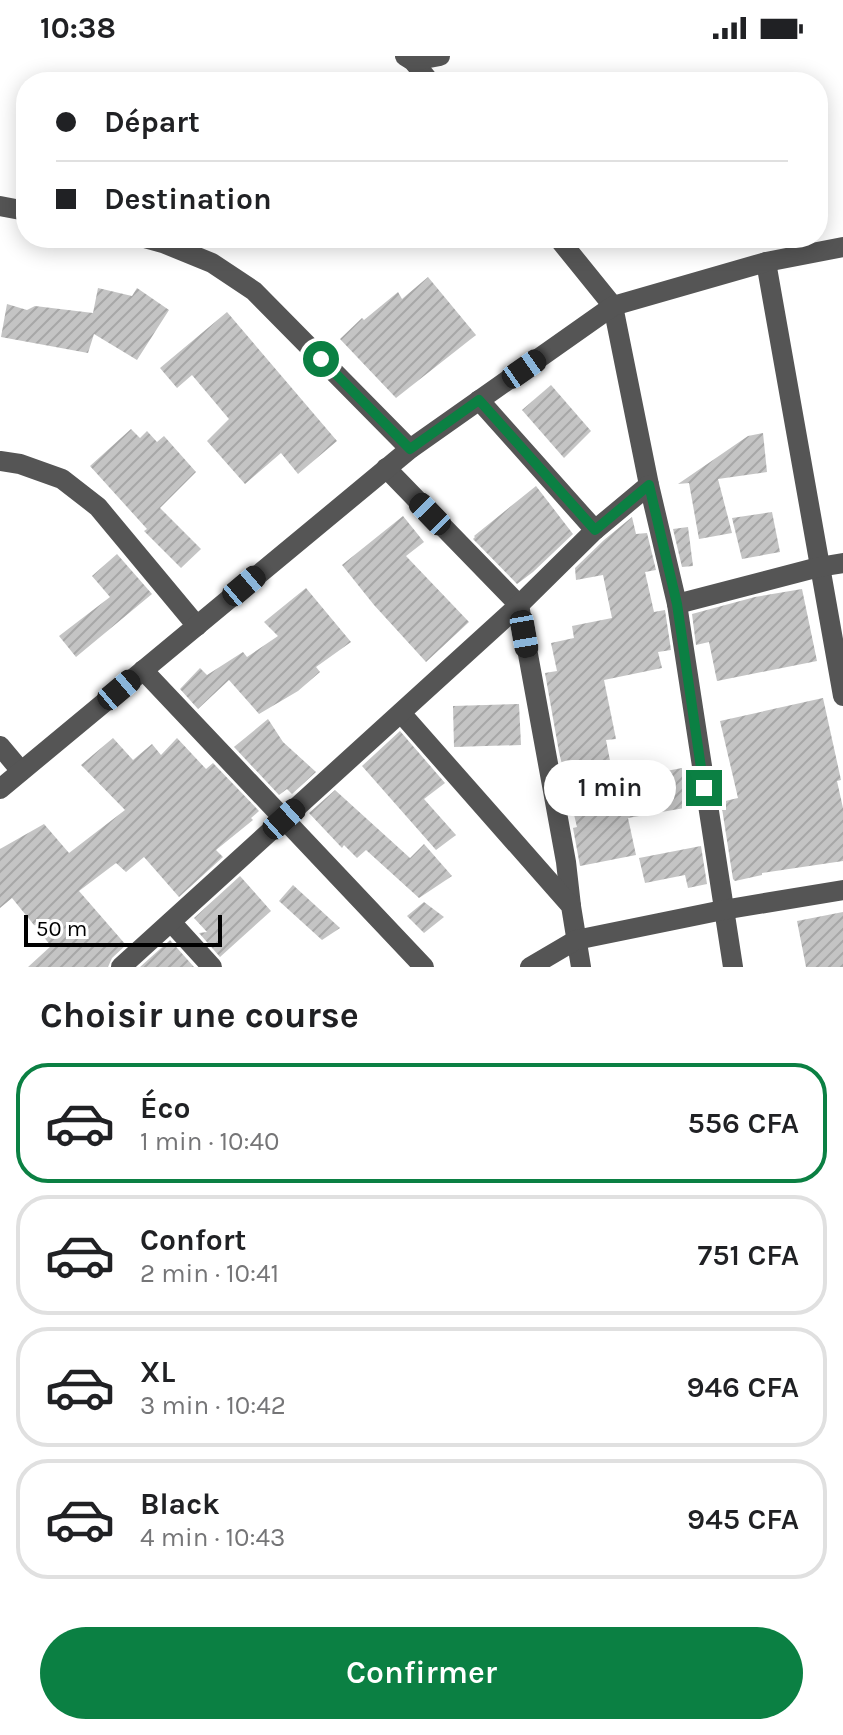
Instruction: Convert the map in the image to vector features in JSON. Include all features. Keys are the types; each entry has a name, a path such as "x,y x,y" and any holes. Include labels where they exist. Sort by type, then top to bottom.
{"street":[{"path":"409,58 440,56"},
{"path":"0,789 410,449 613,306 766,262 843,247"},
{"path":"175,248 212,263 254,291 410,449"},
{"path":"566,248 613,306 677,604 733,967"},
{"path":"766,262 843,696"},
{"path":"479,400 595,530"},
{"path":"0,461 20,464 62,479 98,507 197,626"},
{"path":"386,468 519,605 566,862 581,967"},
{"path":"121,967 519,605 595,530 649,485"},
{"path":"677,604 843,563"},
{"path":"143,670 424,967"},
{"path":"401,713 571,906"},
{"path":"0,746 21,771"},
{"path":"530,967 576,940 723,910 843,890"},
{"path":"171,922 212,967"}],"building":[{"path":"428,277 476,335 396,398 340,339 362,318 364,320 398,292 402,299"},
{"path":"98,288 132,296 137,288 169,310 137,360 94,334 88,353 1,337 7,304 27,310 35,306 93,313"},
{"path":"227,312 337,441 298,474 281,453 245,484 207,441 229,419 192,375 177,388 160,368"},
{"path":"551,385 591,431 564,458 522,410"},
{"path":"131,429 140,438 147,431 157,442 164,436 196,472 160,508 201,549 181,568 144,531 147,529 90,466"},
{"path":"763,433 767,472 718,479 732,533 699,539 689,483 678,484 748,436"},
{"path":"536,486 573,534 517,584 473,539"},
{"path":"772,512 780,552 742,559 732,518"},
{"path":"403,516 424,542 406,556 469,622 426,662 342,565"},
{"path":"632,517 636,534 647,533 656,570 645,572 654,612 665,610 671,650 658,652 662,668 604,680 616,739 606,740 614,781 682,768 690,807 628,818 636,855 580,866 573,828 577,827 545,673 557,671 551,643 574,638 572,626 612,618 603,575 576,580 575,568"},
{"path":"688,527 693,566 682,567 673,529"},
{"path":"117,554 152,594 76,657 59,636 110,597 92,576"},
{"path":"306,588 351,642 316,667 320,672 298,691 259,714 229,680 198,709 180,689 200,668 207,675 243,652 247,657 278,636 264,622"},
{"path":"802,589 817,661 717,681 709,642 696,645 692,614 755,597"},
{"path":"823,698 841,780 837,781 843,808 843,861 762,873 735,881 721,802 738,798 720,721"},
{"path":"519,704 521,745 454,747 453,706"},
{"path":"268,719 283,742 316,772 292,794 287,789 279,795 234,747"},
{"path":"400,731 445,783 424,799 456,835 436,850 362,766"},
{"path":"113,738 133,760 152,744 161,755 177,738 206,769 213,763 259,811 251,818 253,820 216,850 223,857 179,897 144,857 126,872 116,863 79,891 126,945 112,958 108,967 28,967 51,946 12,898 0,908 0,849 44,824 69,853 125,810 81,765"},
{"path":"335,790 410,858 424,844 452,876 419,898 366,850 357,858 344,845 342,848 309,813"},
{"path":"701,846 707,884 688,888 685,875 645,883 639,858"},
{"path":"240,876 271,911 220,957 199,933 207,932 194,918"},
{"path":"293,885 340,928 322,940 279,901"},
{"path":"424,902 444,917 424,933 407,916"},
{"path":"843,912 843,967 806,967 797,921"},
{"path":"170,940 194,967 140,967"}],"route":[{"path":"321,359 410,449 479,400 595,530 649,485 677,604 704,788"}]}
